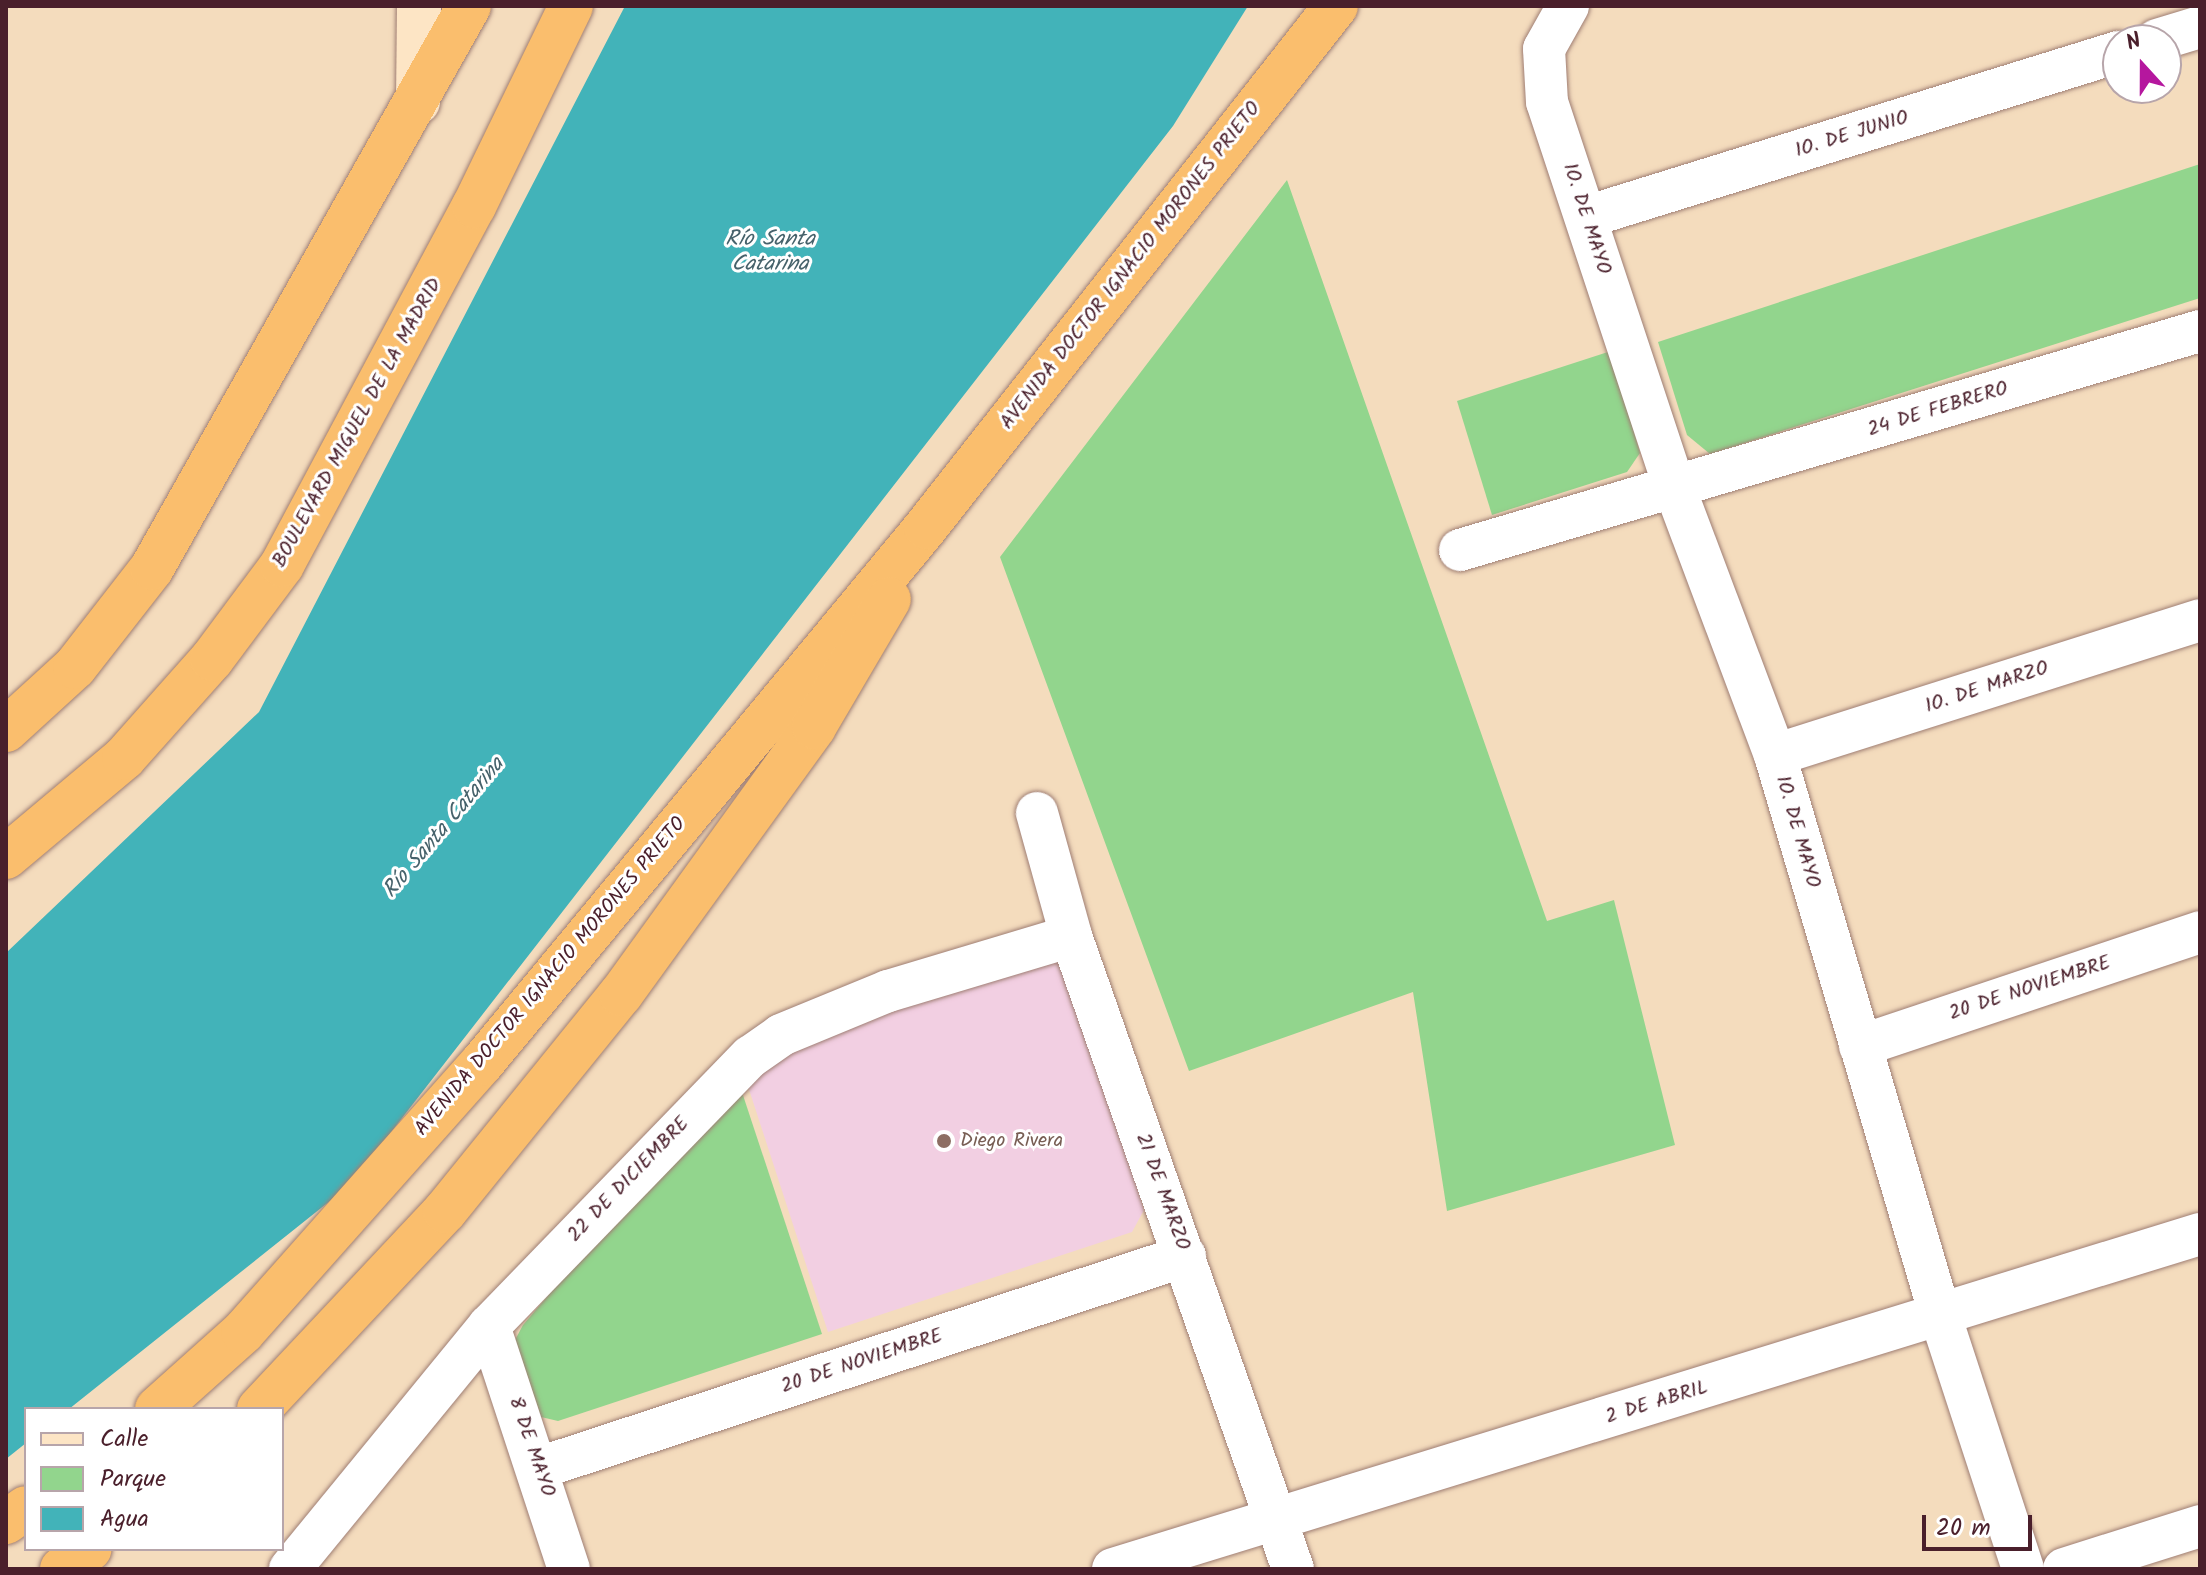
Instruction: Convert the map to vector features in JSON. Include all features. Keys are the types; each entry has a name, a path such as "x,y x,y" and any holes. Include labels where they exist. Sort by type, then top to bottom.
{"highway":[{"path":"6,730 75,667 152,568 418,102 469,6"},
{"name":"BOULEVARD MIGUEL DE LA MADRID","path":"6,857 124,758 212,659 282,565 467,220 571,6"},
{"name":"AVENIDA DOCTOR IGNACIO MORONES PRIETO","path":"159,1407 243,1332 482,1063 926,527 1336,6"},
{"name":"AVENIDA DOCTOR IGNACIO MORONES PRIETO","path":"261,1407 445,1211 621,994 829,704 926,527"},
{"path":"6,1522 24,1509"},
{"path":"62,1569 87,1551"}],"street":[{"path":"418,102 419,6"},
{"name":"1O. DE MAYO","path":"1568,6 1544,49 1547,102 1675,489 1775,755 1941,1318 2023,1569"},
{"name":"1O. DE JUNIO","path":"1586,217 2102,57"},
{"name":"24 DE FEBRERO","path":"1460,550 1675,489 2200,331"},
{"name":"1O. DE MARZO","path":"1775,755 2200,620"},
{"name":"21 DE MARZO","path":"1037,813 1071,936 1293,1569"},
{"name":"20 DE NOVIEMBRE","path":"1860,1046 2200,932"},
{"name":"22 DE DICIEMBRE","path":"290,1569 489,1326 766,1044 888,991 1071,936"},
{"name":"2 DE ABRIL","path":"1113,1569 1941,1318 2200,1234"},
{"name":"20 DE NOVIEMBRE","path":"539,1468 1185,1256"},
{"name":"8 DE MAYO","path":"489,1326 539,1468 569,1569"},
{"path":"2064,1569 2200,1526"}],"shaded area":[{"name":"Diego Rivera","path":"1055,954 1071,970 1144,1210 1132,1232 828,1332 743,1071 781,1046"}],"green space":[{"path":"2200,164 2200,298 1710,454 1687,435 1658,342"},
{"path":"1287,180 1547,921 1614,900 1675,1145 1447,1211 1413,992 1189,1071 1000,557"},
{"path":"1611,351 1640,453 1627,472 1492,515 1457,401"},
{"path":"736,1074 822,1334 558,1421 541,1417 515,1340 523,1325"}],"water":[{"name":"Río Santa Catarina","path":"625,6 1248,6 1173,126 350,1185 72,1407 24,1407 24,1445 6,1459 6,953 259,712"}],"place":[{"name":"Diego Rivera","path":"944,1141"}]}
